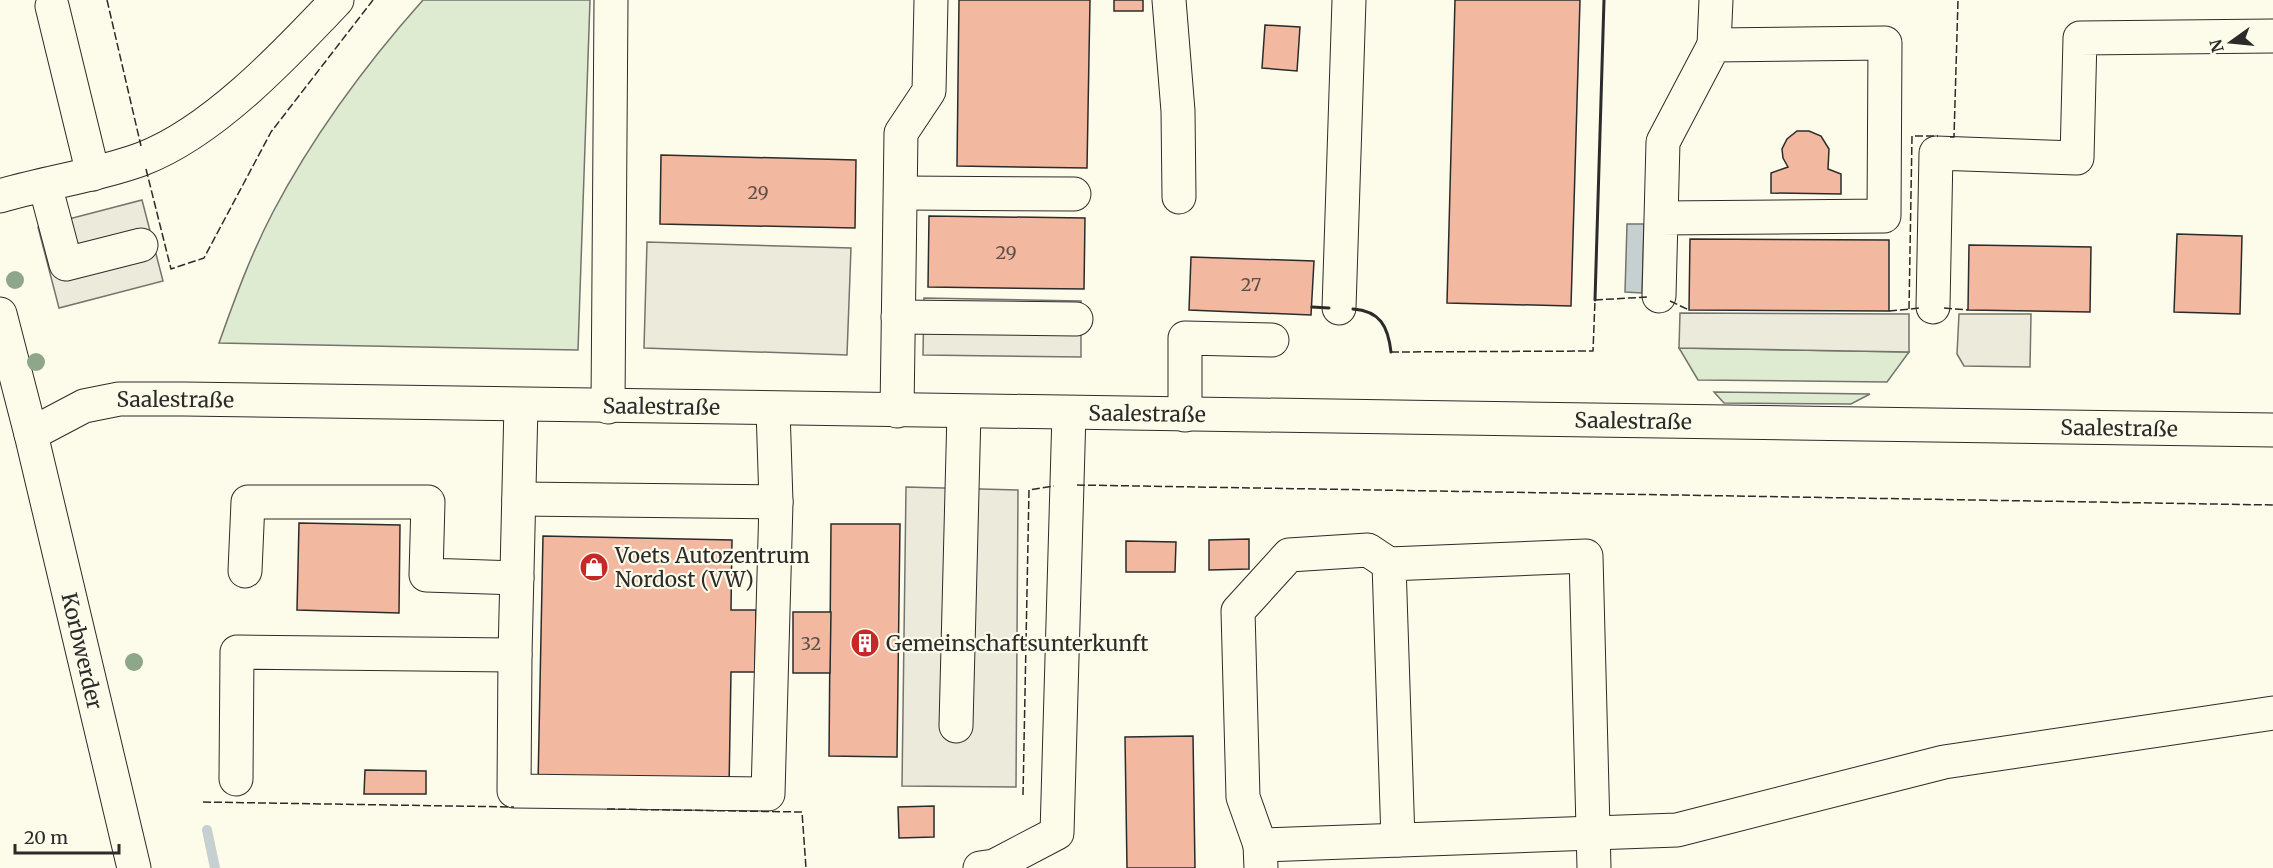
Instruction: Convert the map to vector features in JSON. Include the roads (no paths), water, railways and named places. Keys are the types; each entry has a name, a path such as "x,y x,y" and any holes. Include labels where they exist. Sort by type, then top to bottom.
{"main road":[{"path":"0,196 93,174 144,158 186,136 283,57 337,0"},
{"path":"897,411 901,133 929,91 931,0"},
{"path":"1169,0 1178,111 1179,197"},
{"path":"1339,308 1349,0"},
{"path":"1659,296 1663,142 1714,45 1716,0"},
{"path":"608,407 611,1"},
{"path":"52,6 93,174"},
{"path":"1933,307 1936,153 2078,158 2080,38 2273,36"},
{"path":"1661,218 1884,216 1885,43 1714,45"},
{"path":"45,185 66,264 141,244"},
{"path":"901,193 1074,194"},
{"name":"Korbwerder","path":"0,314 31,434 134,868"},
{"path":"898,317 1076,319"},
{"path":"1185,415 1185,338 1272,340"},
{"name":"Saalestraße","path":"31,434 84,406 119,399 2273,430"},
{"path":"521,405 514,791 768,794 776,502 773,409"},
{"path":"956,726 964,412"},
{"path":"980,868 994,866 1057,833 1069,413"},
{"path":"519,499 776,502"},
{"path":"245,571 248,502 428,502 426,575 517,578"},
{"path":"1594,868 1594,833 1586,556 1389,564 1368,550 1289,555 1238,611 1243,796 1261,856 1398,840 1594,833 1677,830 1944,762 2273,712"},
{"path":"1389,564 1398,840"},
{"path":"236,779 237,652 515,655"}],"waterway":[{"path":"207,830 215,868"}],"place":[{"name":"Voets Autozentrum Nordost (VW)","path":"594,567"},
{"name":"Gemeinschaftsunterkunft","path":"865,643"}]}
